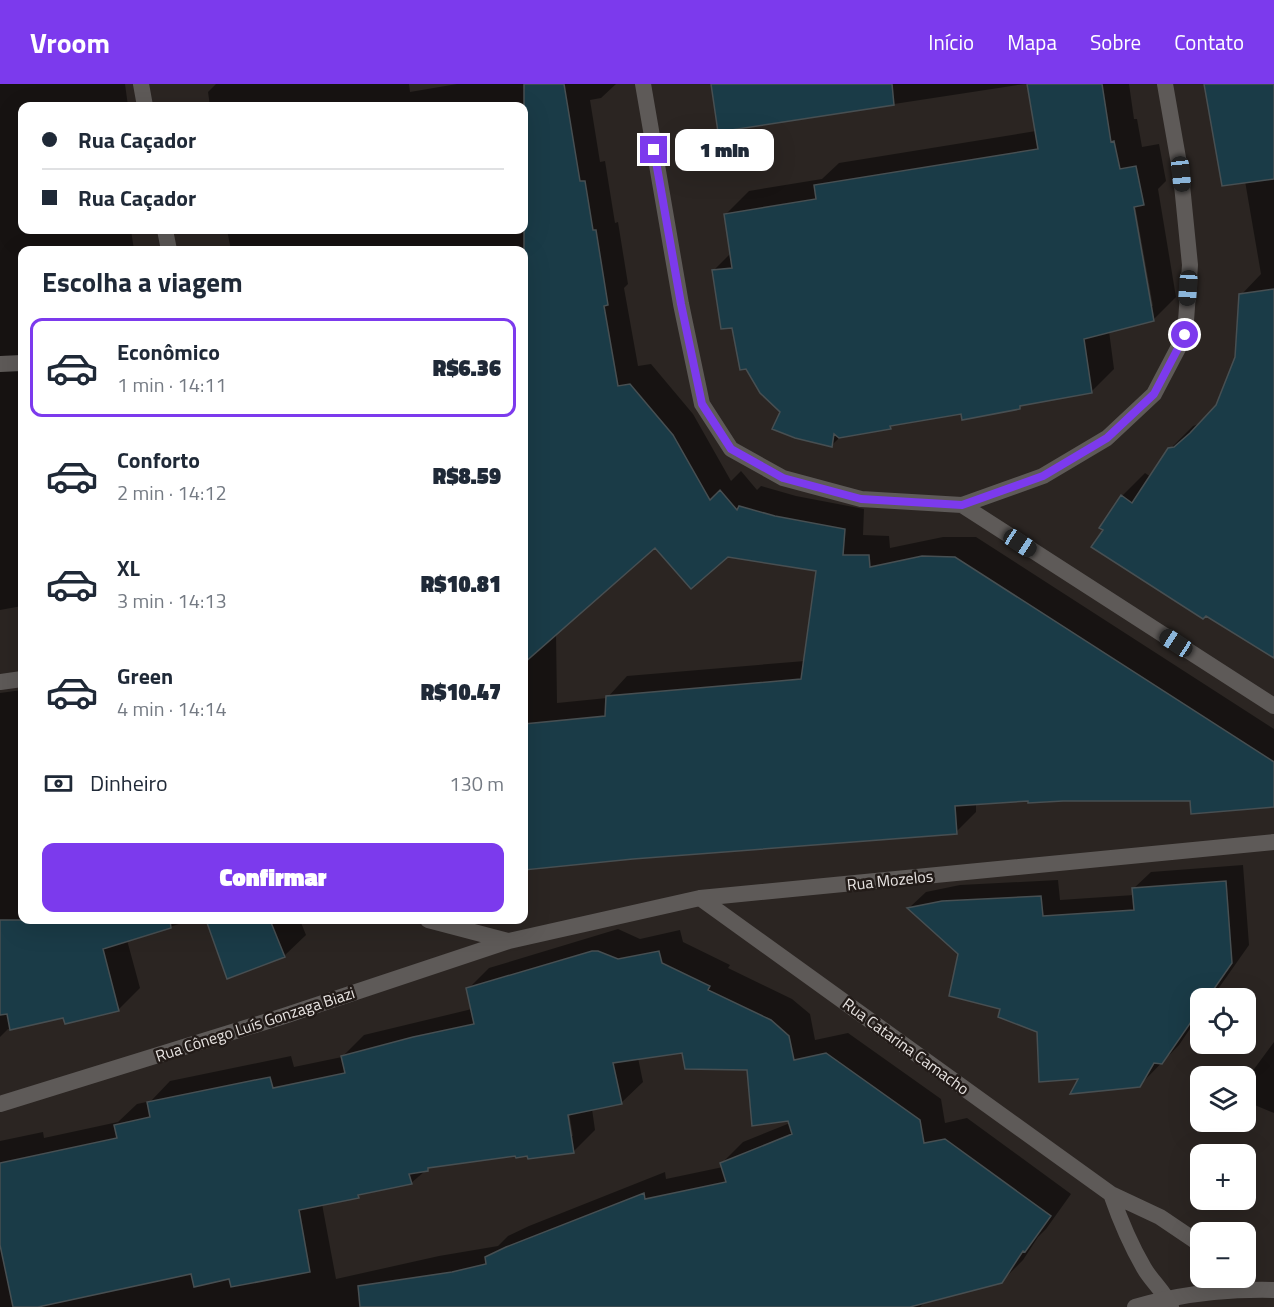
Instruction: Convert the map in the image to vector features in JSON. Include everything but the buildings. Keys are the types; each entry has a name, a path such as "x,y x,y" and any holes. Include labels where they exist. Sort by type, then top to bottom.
{"street":[{"path":"141,84 144,102"},
{"path":"643,84 681,304 702,404 731,449 783,478 861,499 962,505 1043,476 1107,438 1154,394 1185,335 1190,265 1181,174 1165,84"},
{"path":"0,364 18,363"},
{"path":"962,505 1274,706"},
{"path":"0,682 18,680"},
{"name":"Rua Mozelos","path":"509,941 700,898 1274,842"},
{"name":"Rua Catarina Camacho","path":"700,898 1111,1194 1160,1217 1190,1237"},
{"path":"443,924 509,941"},
{"name":"Rua Cônego Luís Gonzaga Biazi","path":"0,1104 284,1016 509,941"},
{"path":"1111,1194 1125,1233 1145,1271 1169,1302"},
{"path":"1256,1287 1274,1290"},
{"path":"1135,1307 1169,1302 1224,1288"}],"route":[{"path":"654,150 681,304 702,404 731,449 783,478 861,499 962,505 1043,476 1107,438 1154,394 1185,335"}]}
